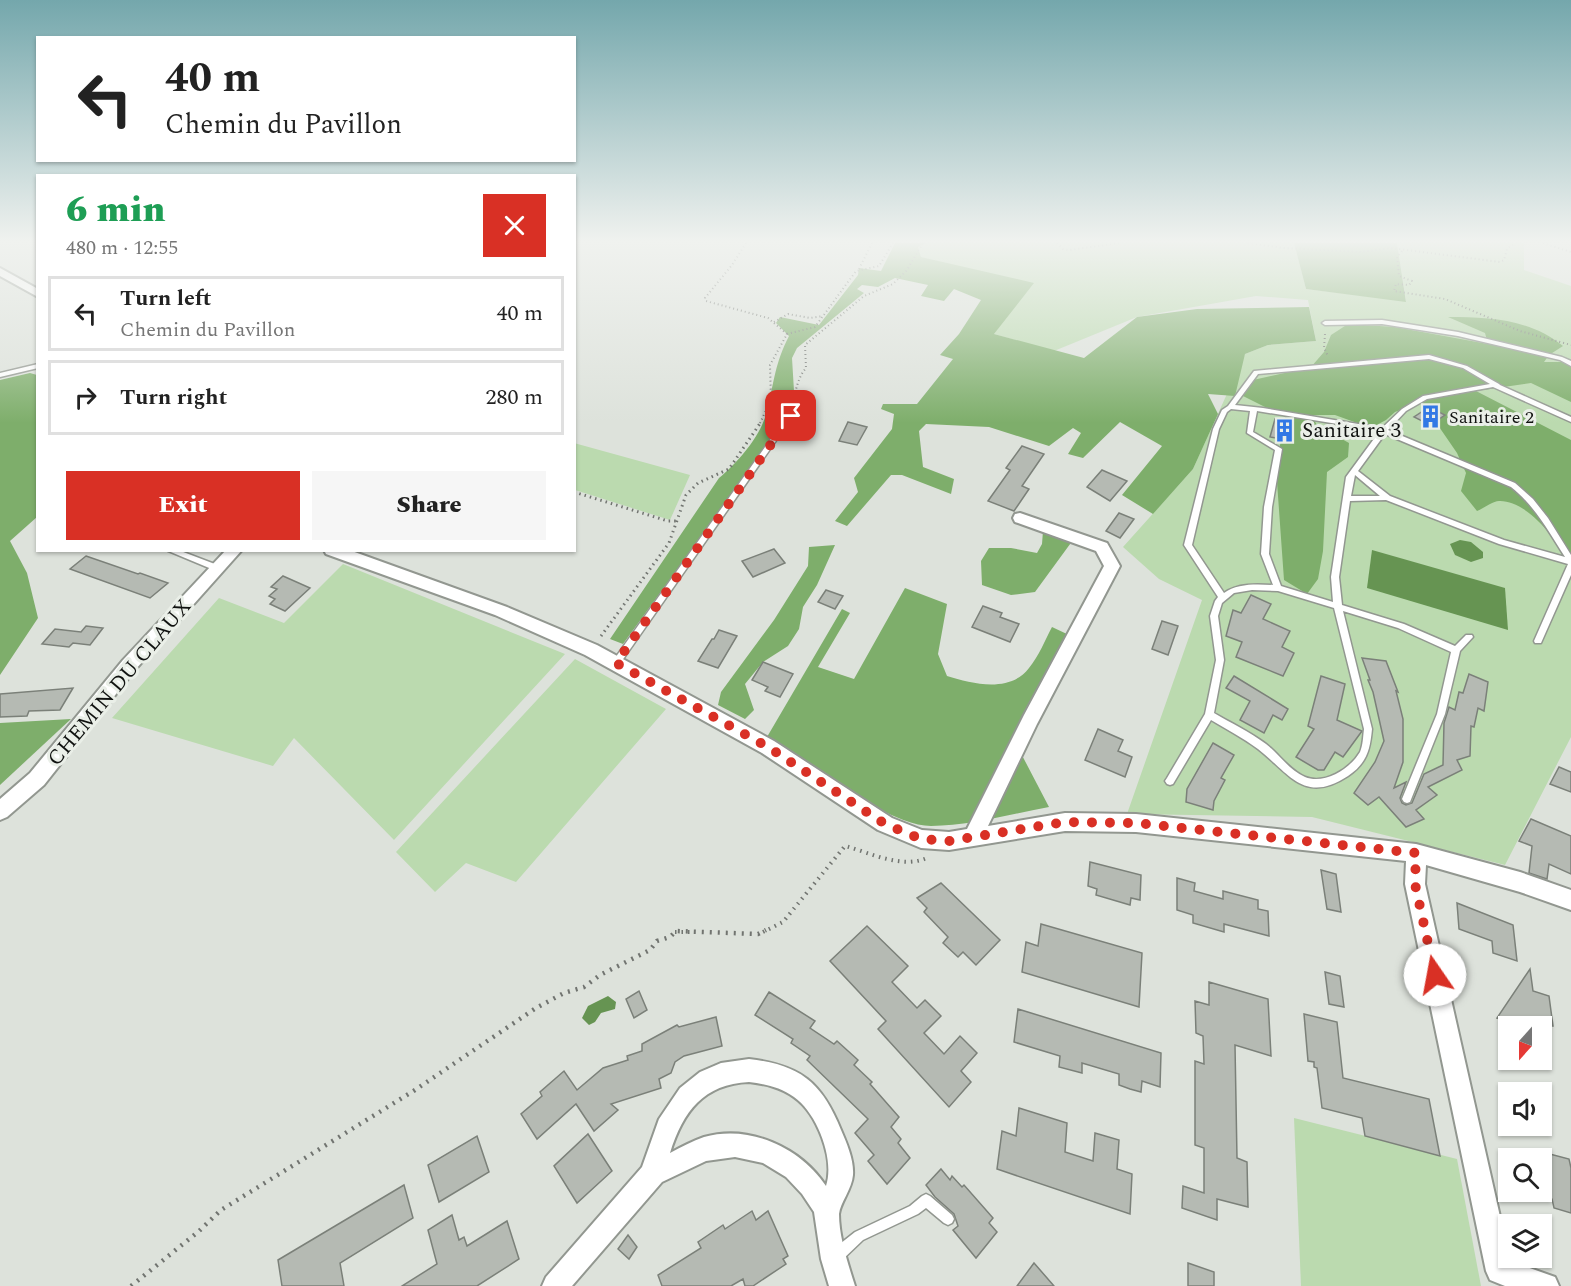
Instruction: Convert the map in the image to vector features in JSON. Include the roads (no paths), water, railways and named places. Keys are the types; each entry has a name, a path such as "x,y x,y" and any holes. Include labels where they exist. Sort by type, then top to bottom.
{"street":[{"path":"973,837 1030,720 1112,566 1102,547 1020,518"},
{"name":"CHEMIN DU CLAUX","path":"0,811 37,779 129,665 233,552"},
{"path":"337,552 501,611 591,650 768,747 885,824 921,839 949,841 1065,822 1136,823 1416,853 1520,882 1571,900"},
{"path":"1416,853 1415,884 1499,1271 1546,1286"},
{"path":"653,1173 657,1150 671,1120 696,1088 722,1075 748,1069 779,1077 804,1090 817,1106 830,1132 842,1165 838,1194 826,1208"},
{"path":"555,1286 653,1173 705,1149 735,1145 767,1152 795,1168 811,1185 826,1208 834,1259 842,1286"}],"lane":[{"path":"1325,323 1382,322 1447,332 1562,359 1571,364"},
{"path":"1223,598 1188,545 1216,429 1224,411 1230,407 1256,372 1429,357 1465,367 1571,420"},
{"path":"0,375 36,366"},
{"path":"1209,715 1258,744 1295,776 1309,783 1324,782 1342,775 1359,761 1366,748 1368,729 1358,680 1338,608 1335,577 1350,477 1384,430 1404,410 1425,397 1494,385 1503,388"},
{"path":"1230,407 1384,430 1513,485 1524,492 1571,563"},
{"path":"1254,409 1250,434 1279,449 1268,507 1265,554 1278,588"},
{"path":"616,663 777,435"},
{"path":"1354,471 1387,498 1502,542 1571,563"},
{"path":"1346,499 1387,498"},
{"path":"174,552 217,568"},
{"path":"1539,641 1571,563"},
{"path":"1170,782 1209,715 1220,660 1214,616 1219,601 1232,591 1252,587 1278,588 1401,626 1456,650"},
{"path":"1407,799 1442,714 1456,650 1469,637"},
{"path":"834,1259 859,1236 914,1210 926,1200 948,1219"}],"place":[{"name":"Sanitaire 2","path":"1431,417"},
{"name":"Sanitaire 3","path":"1284,430"}]}
